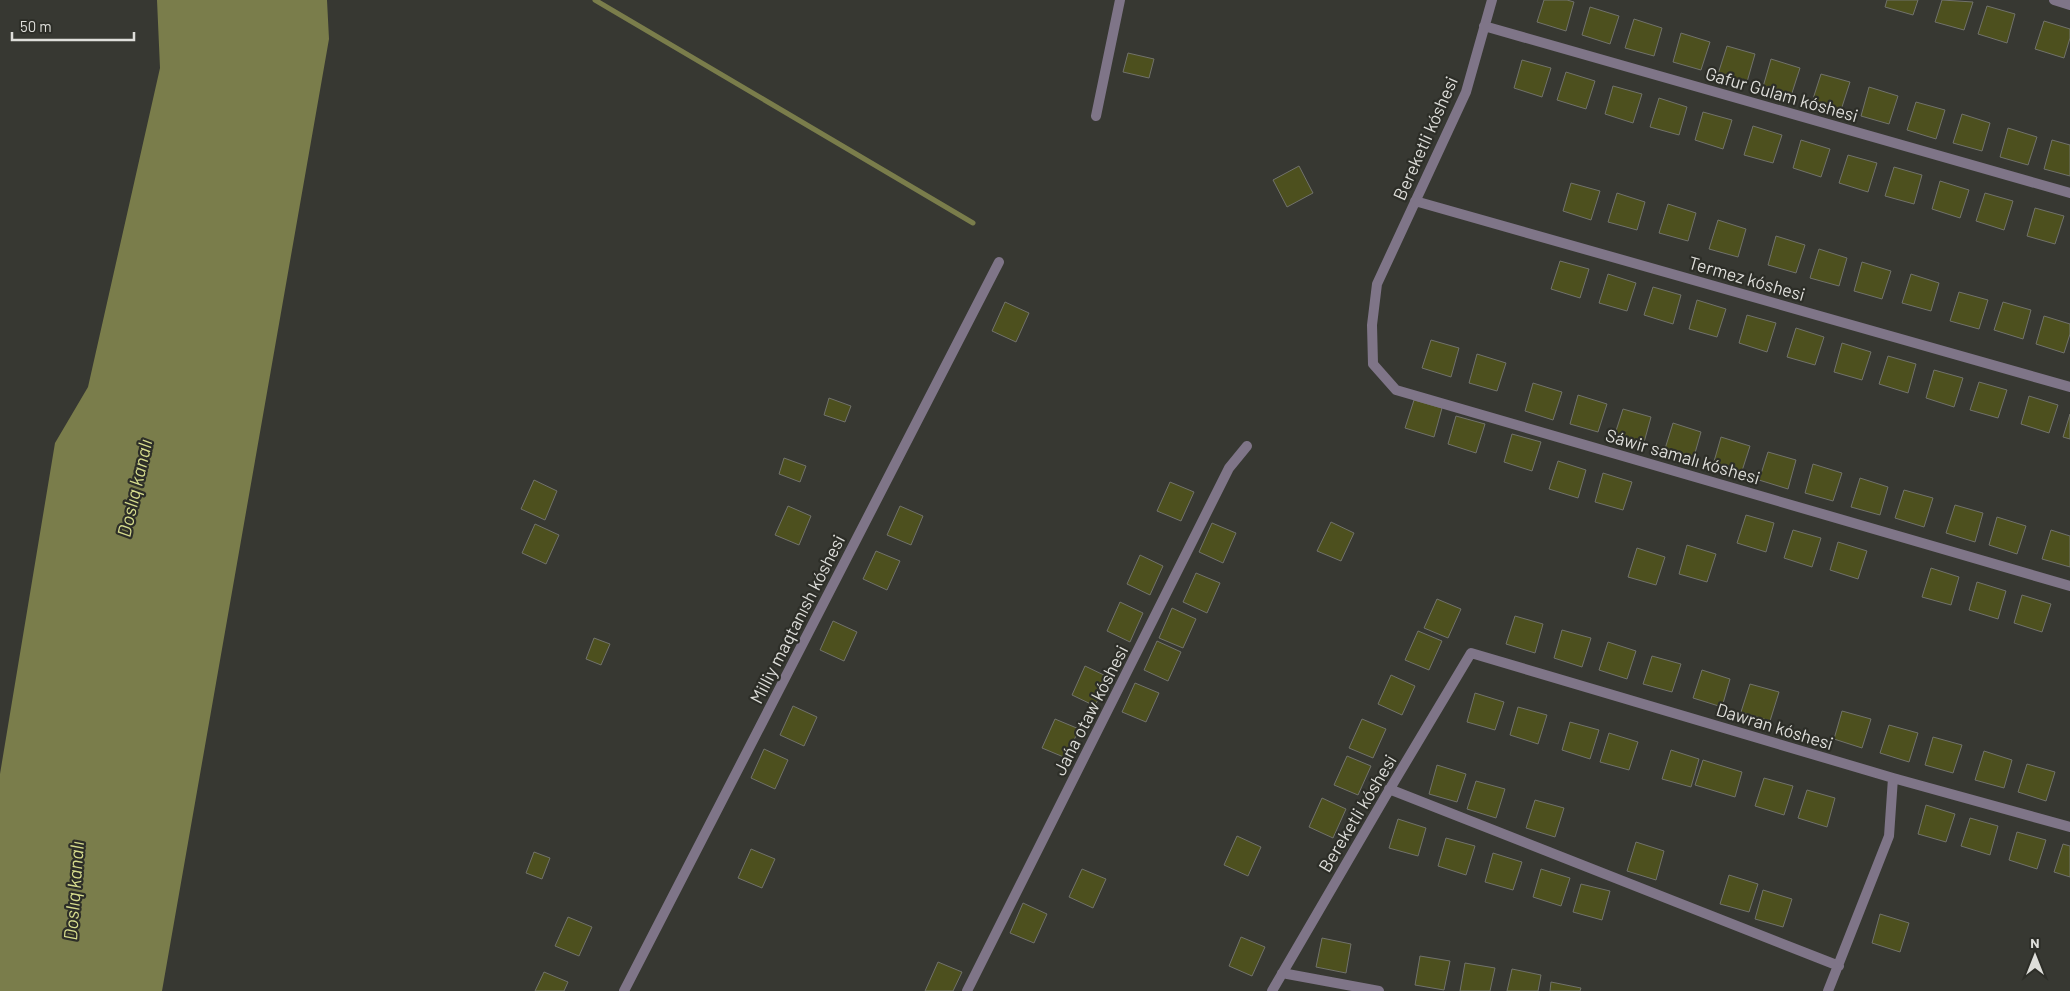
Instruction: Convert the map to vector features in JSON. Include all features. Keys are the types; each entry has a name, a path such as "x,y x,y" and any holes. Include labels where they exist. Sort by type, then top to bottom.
{"street":[{"path":"1096,116 1120,0"},
{"name":"Bereketli kóshesi","path":"1377,284 1466,92 1492,0"},
{"path":"2054,0 2070,4"},
{"name":"Gafur Gulam kóshesi","path":"1484,26 2070,193"},
{"name":"Termez kóshesi","path":"1415,201 2070,387"},
{"name":"Milliy maqtanısh kóshesi","path":"624,991 999,262"},
{"name":"Sáwir samalı kóshesi","path":"1377,284 1372,325 1373,364 1396,390 2070,586"},
{"name":"Jańa otaw kóshesi","path":"966,991 1229,468 1247,446"},
{"name":"Bereketli kóshesi","path":"1272,991 1389,789 1471,653"},
{"name":"Dawran kóshesi","path":"1471,653 1893,778 2070,827"},
{"path":"1828,991 1889,836 1893,778"},
{"path":"1389,789 1839,966"},
{"path":"1282,973 1379,991"}],"water":[{"name":"Doslıq kanalı","path":"157,0 327,0 329,39 162,991 0,991 0,774 55,443 88,387 160,68"}],"building":[{"path":"1544,0 1567,0 1574,2 1566,31 1537,22"},
{"path":"1887,0 1918,0 1913,15 1885,7"},
{"path":"1942,0 1973,2 1964,30 1935,22"},
{"path":"1987,6 2015,14 2007,43 1978,34"},
{"path":"1590,7 1619,16 1610,44 1582,35"},
{"path":"1634,19 1662,28 1654,56 1625,48"},
{"path":"2044,21 2070,29 2070,38 2064,58 2035,49"},
{"path":"1681,33 1710,42 1701,70 1673,62"},
{"path":"1727,46 1755,54 1747,82 1718,74"},
{"path":"1128,53 1154,59 1149,78 1123,72"},
{"path":"1771,59 1800,68 1791,96 1763,87"},
{"path":"1522,60 1551,68 1542,97 1514,88"},
{"path":"1566,72 1595,81 1586,109 1557,100"},
{"path":"1821,74 1850,82 1841,110 1812,102"},
{"path":"1613,86 1642,94 1633,123 1605,114"},
{"path":"1869,87 1898,96 1889,124 1861,116"},
{"path":"1659,98 1687,107 1679,135 1650,127"},
{"path":"1916,102 1945,110 1936,139 1907,130"},
{"path":"1703,112 1732,120 1723,149 1695,140"},
{"path":"1962,114 1990,123 1982,151 1953,143"},
{"path":"1753,126 1782,135 1773,163 1744,155"},
{"path":"2008,128 2037,137 2028,165 2000,157"},
{"path":"1801,140 1830,149 1821,177 1793,168"},
{"path":"2052,140 2070,145 2070,176 2044,169"},
{"path":"1848,155 1877,163 1868,192 1839,183"},
{"path":"1299,166 1313,193 1287,207 1273,180"},
{"path":"1894,167 1922,175 1914,204 1885,196"},
{"path":"1940,181 1969,190 1960,218 1932,209"},
{"path":"1571,183 1600,191 1591,220 1563,211"},
{"path":"1617,193 1645,202 1637,230 1608,222"},
{"path":"1985,193 2013,201 2004,230 1976,221"},
{"path":"1668,204 1696,213 1688,241 1659,233"},
{"path":"2035,208 2064,216 2055,244 2027,236"},
{"path":"1718,220 1746,229 1738,257 1709,249"},
{"path":"1776,236 1805,245 1796,273 1768,265"},
{"path":"1819,249 1847,258 1839,286 1810,278"},
{"path":"1560,261 1589,269 1580,298 1551,289"},
{"path":"1862,262 1891,271 1882,299 1854,291"},
{"path":"1608,274 1636,283 1627,311 1599,303"},
{"path":"1911,274 1939,283 1931,311 1902,303"},
{"path":"1653,287 1681,295 1673,324 1644,315"},
{"path":"1959,292 1988,300 1979,329 1950,321"},
{"path":"1697,300 1726,309 1717,337 1689,329"},
{"path":"1005,302 1029,313 1016,342 992,331"},
{"path":"2003,302 2031,310 2023,339 1994,330"},
{"path":"1747,315 1776,323 1767,352 1739,343"},
{"path":"2044,316 2070,324 2070,334 2064,353 2036,344"},
{"path":"1796,328 1824,337 1815,365 1787,357"},
{"path":"1431,340 1459,348 1451,377 1422,368"},
{"path":"1842,343 1871,352 1862,380 1834,372"},
{"path":"1477,354 1506,363 1497,391 1469,383"},
{"path":"1888,356 1916,364 1908,393 1879,384"},
{"path":"1934,370 1963,378 1954,407 1926,398"},
{"path":"1979,382 2007,390 1998,418 1970,410"},
{"path":"1533,383 1562,392 1553,420 1525,411"},
{"path":"1578,395 1607,404 1598,432 1570,424"},
{"path":"2029,396 2058,405 2049,433 2021,424"},
{"path":"829,398 851,406 845,422 824,415"},
{"path":"1414,400 1442,408 1434,437 1405,428"},
{"path":"1623,409 1651,417 1643,446 1614,437"},
{"path":"2070,414 2070,439 2063,437"},
{"path":"1456,416 1485,424 1476,453 1448,444"},
{"path":"1673,423 1701,432 1693,460 1664,452"},
{"path":"1512,434 1541,442 1532,471 1504,462"},
{"path":"1721,437 1750,446 1741,474 1713,465"},
{"path":"1768,452 1796,460 1788,489 1759,480"},
{"path":"784,458 806,466 800,482 779,474"},
{"path":"1558,461 1586,470 1578,498 1549,489"},
{"path":"1813,464 1842,473 1833,501 1805,493"},
{"path":"1603,473 1632,482 1623,510 1595,502"},
{"path":"1860,478 1888,487 1880,515 1851,507"},
{"path":"534,480 557,491 545,520 521,509"},
{"path":"1170,482 1194,492 1181,521 1157,511"},
{"path":"1904,490 1933,498 1924,527 1895,518"},
{"path":"1955,505 1983,513 1975,542 1946,533"},
{"path":"788,506 811,516 799,545 775,535"},
{"path":"900,506 923,516 911,545 887,535"},
{"path":"1746,515 1774,523 1766,552 1737,543"},
{"path":"1997,517 2026,526 2017,554 1989,545"},
{"path":"1331,522 1354,533 1341,561 1317,551"},
{"path":"1212,523 1236,533 1223,563 1199,552"},
{"path":"535,524 559,535 546,564 522,553"},
{"path":"1793,530 1821,538 1812,567 1784,558"},
{"path":"2051,530 2070,536 2070,567 2042,559"},
{"path":"1838,542 1867,551 1858,579 1830,570"},
{"path":"1687,545 1716,554 1707,582 1679,574"},
{"path":"1637,548 1665,557 1656,585 1628,577"},
{"path":"876,551 900,561 887,590 863,579"},
{"path":"1140,555 1163,566 1150,595 1127,584"},
{"path":"1931,568 1959,577 1951,605 1922,597"},
{"path":"1196,573 1220,583 1207,613 1183,602"},
{"path":"1977,582 2006,591 1998,619 1969,610"},
{"path":"2022,595 2051,604 2042,632 2014,623"},
{"path":"1437,599 1461,609 1448,638 1424,628"},
{"path":"1120,602 1143,613 1130,642 1107,631"},
{"path":"1172,608 1196,619 1183,648 1159,638"},
{"path":"1515,616 1543,624 1535,653 1506,644"},
{"path":"833,621 857,632 844,661 820,650"},
{"path":"1562,630 1591,638 1582,667 1554,658"},
{"path":"1418,631 1442,641 1429,670 1405,660"},
{"path":"594,638 610,644 601,665 586,659"},
{"path":"1157,641 1181,652 1168,681 1144,670"},
{"path":"1608,642 1636,651 1627,679 1599,670"},
{"path":"1652,656 1681,664 1672,692 1643,684"},
{"path":"1085,666 1108,677 1095,706 1072,695"},
{"path":"1702,670 1730,679 1722,707 1693,698"},
{"path":"1391,675 1415,686 1402,715 1378,704"},
{"path":"1135,683 1159,693 1146,722 1122,712"},
{"path":"1750,684 1779,692 1770,721 1741,712"},
{"path":"1475,693 1504,702 1495,730 1467,722"},
{"path":"793,706 817,717 804,746 780,735"},
{"path":"1518,707 1547,715 1538,744 1510,735"},
{"path":"1842,711 1871,719 1862,748 1834,739"},
{"path":"1055,719 1079,729 1066,758 1042,748"},
{"path":"1362,719 1386,729 1373,758 1349,748"},
{"path":"1570,722 1599,730 1590,759 1562,750"},
{"path":"1889,725 1918,733 1909,762 1880,753"},
{"path":"1609,733 1638,742 1629,770 1600,762"},
{"path":"1933,737 1962,745 1953,773 1925,765"},
{"path":"764,749 788,760 775,789 751,778"},
{"path":"1671,750 1699,759 1691,787 1662,779"},
{"path":"1984,751 2012,760 2004,788 1975,780"},
{"path":"1347,756 1371,766 1358,795 1334,785"},
{"path":"1703,760 1742,772 1735,797 1695,785"},
{"path":"2027,764 2055,772 2046,801 2018,792"},
{"path":"1437,765 1466,774 1457,802 1429,794"},
{"path":"1764,778 1793,786 1784,815 1755,806"},
{"path":"1476,781 1505,789 1496,818 1467,809"},
{"path":"1807,790 1835,798 1827,827 1798,818"},
{"path":"1322,798 1346,809 1333,838 1309,827"},
{"path":"1535,800 1564,808 1555,837 1526,828"},
{"path":"1926,805 1955,814 1946,842 1918,834"},
{"path":"1970,818 1998,826 1990,855 1961,846"},
{"path":"1398,819 1426,828 1418,856 1389,848"},
{"path":"2017,832 2046,840 2037,869 2009,860"},
{"path":"1237,836 1261,847 1248,876 1224,865"},
{"path":"1446,838 1475,846 1466,875 1438,866"},
{"path":"1636,842 1664,851 1656,880 1627,871"},
{"path":"2063,844 2070,846 2070,877 2054,872"},
{"path":"751,849 775,859 762,888 738,878"},
{"path":"534,852 550,858 542,879 526,873"},
{"path":"1493,853 1522,862 1513,890 1485,882"},
{"path":"1082,869 1106,879 1093,908 1069,897"},
{"path":"1541,869 1570,878 1561,906 1533,897"},
{"path":"1729,875 1758,884 1749,912 1720,904"},
{"path":"1581,884 1610,891 1602,920 1573,912"},
{"path":"1763,890 1792,899 1783,927 1755,919"},
{"path":"1023,903 1047,914 1034,943 1010,933"},
{"path":"1880,914 1909,923 1900,952 1872,943"},
{"path":"568,917 592,927 579,956 555,946"},
{"path":"1241,937 1265,947 1252,976 1229,966"},
{"path":"1322,938 1351,944 1346,973 1316,967"},
{"path":"1420,956 1450,961 1444,990 1415,985"},
{"path":"938,962 962,972 953,991 925,991"},
{"path":"1465,963 1495,968 1490,991 1460,991"},
{"path":"1512,969 1541,975 1538,991 1507,991"},
{"path":"544,972 568,982 564,991 535,991"},
{"path":"1551,982 1581,988 1580,991 1550,991"}],"waterway":[{"path":"595,0 973,223"}]}
